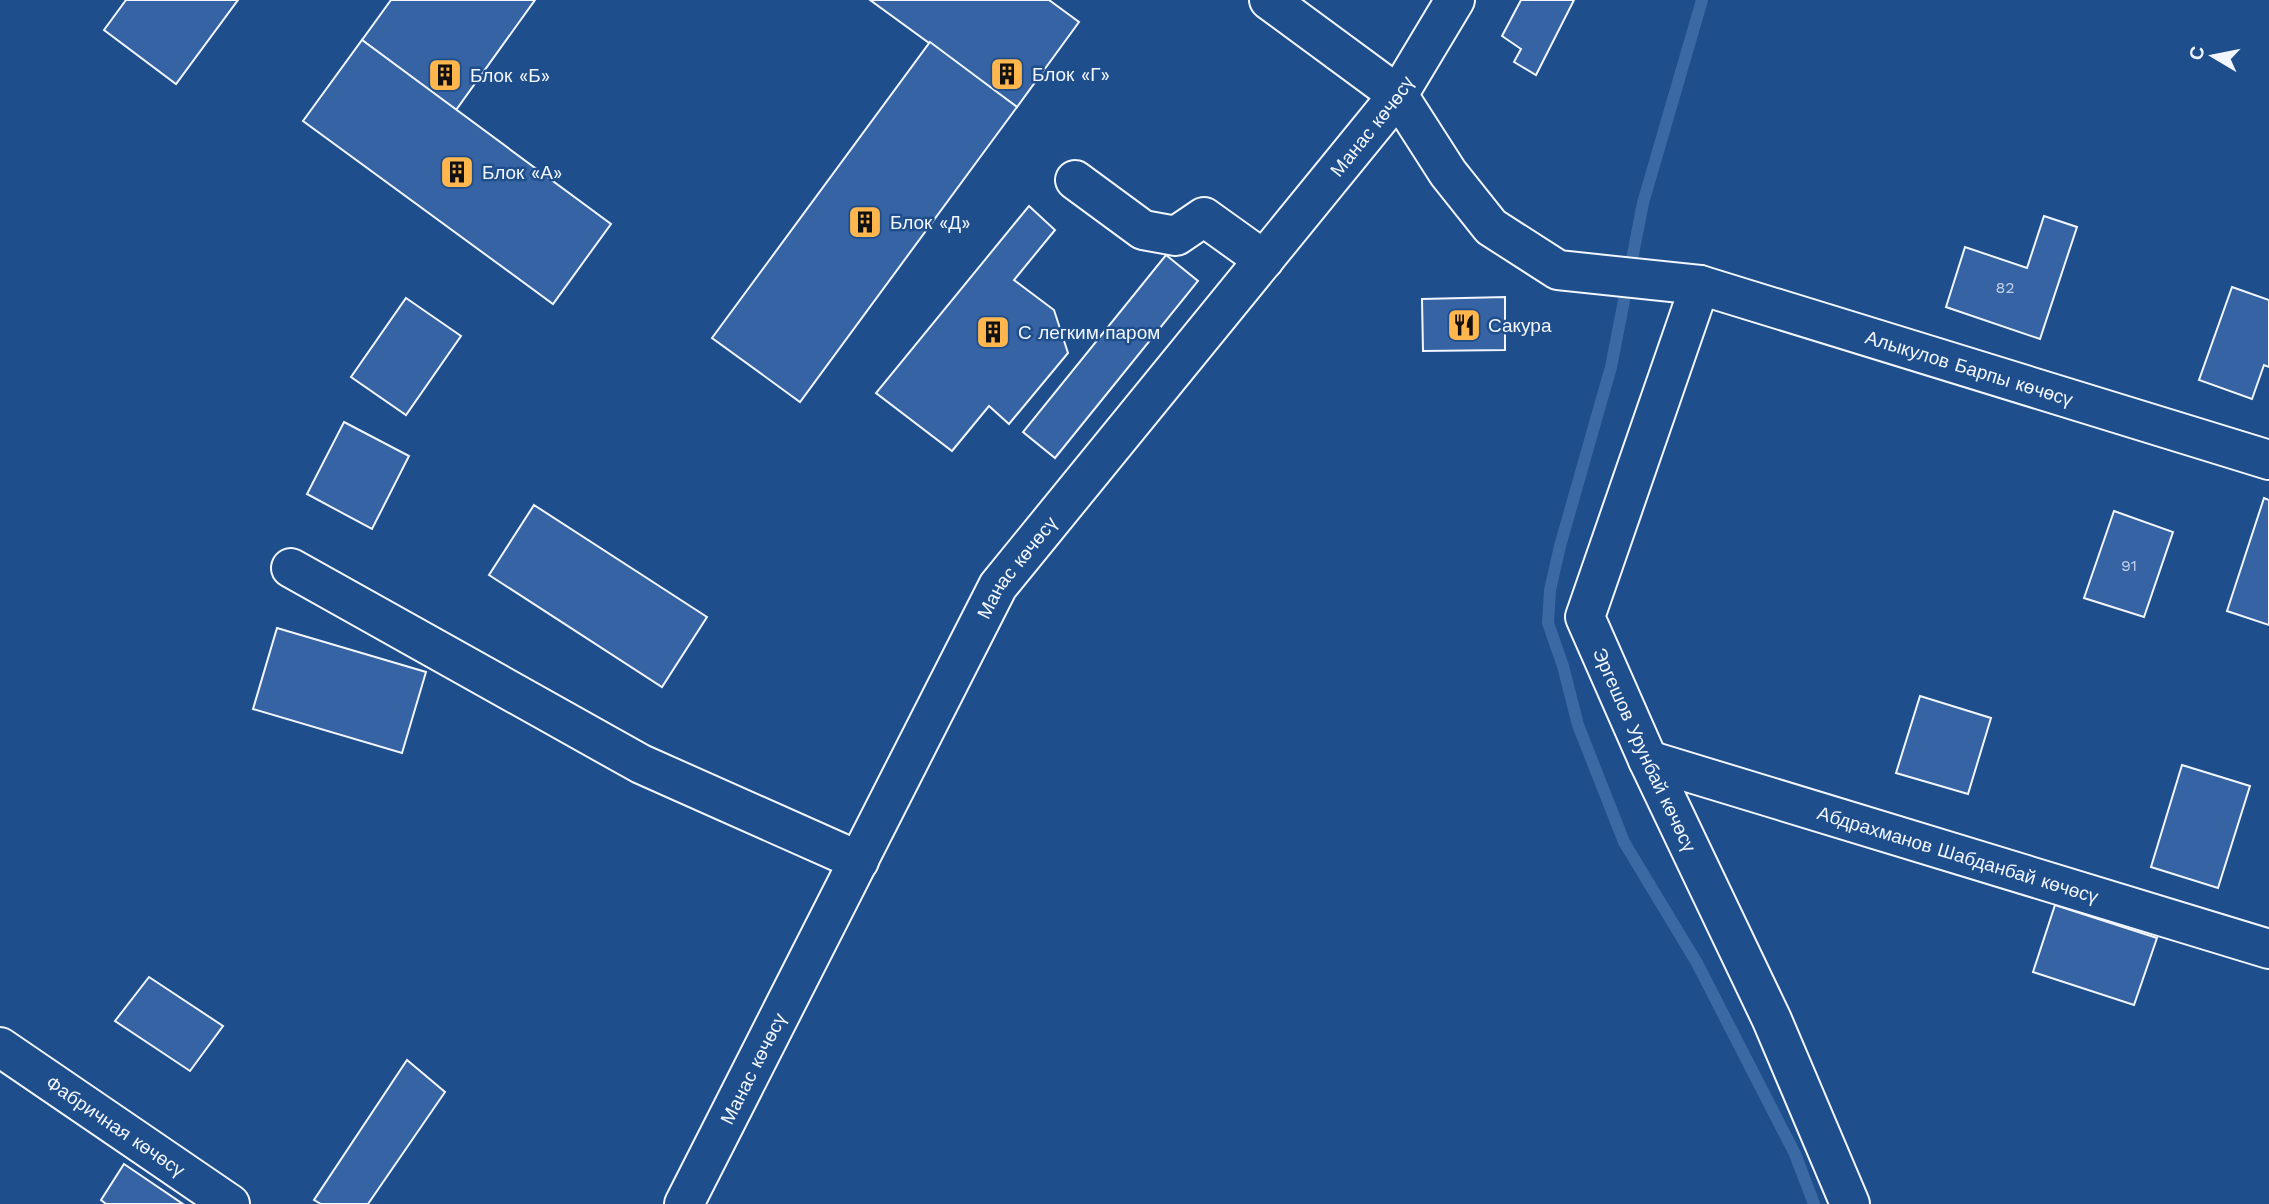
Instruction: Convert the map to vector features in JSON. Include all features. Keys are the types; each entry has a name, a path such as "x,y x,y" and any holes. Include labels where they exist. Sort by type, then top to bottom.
{"street":[{"path":"1269,0 1398,95"},
{"name":"Манас көчөсү","path":"684,1204 998,586 1398,95 1455,0"},
{"name":"Алыкулов Барпы көчөсү","path":"1398,95 1448,173 1491,227 1558,270 1684,284 2269,460"},
{"path":"1075,180 1143,230 1176,236 1203,217 1264,260"},
{"name":"Эргешов Урунбай көчөсү","path":"1684,284 1585,617 1648,760 1772,1020 1850,1204"},
{"path":"291,568 641,764 859,861"},
{"name":"Абдрахманов Шабданбай көчөсү","path":"1648,760 2269,949"},
{"name":"Фабричная көчөсү","path":"0,1047 230,1204"}],"building":[{"path":"126,0 238,0 176,84 104,30"},
{"name":"Блок «Б»","path":"391,0 535,0 456,110 362,40"},
{"name":"Блок «Г»","path":"870,0 1049,0 1079,22 1017,107"},
{"path":"1521,0 1574,0 1536,75 1514,62 1521,49 1502,36"},
{"name":"Блок «А»","path":"362,40 611,224 553,304 303,121"},
{"name":"Блок «Д»","path":"930,42 1017,107 800,402 712,338"},
{"name":"С легким паром","path":"1029,206 1055,230 1014,280 1054,310 1068,353 1009,424 989,406 952,451 876,393"},
{"path":"2044,216 2077,227 2040,339 1946,307 1965,247 2027,268"},
{"path":"1166,255 1198,281 1055,458 1023,432"},
{"path":"2232,287 2269,300 2269,367 2264,365 2252,399 2199,380"},
{"name":"Сакура","path":"1505,297 1505,350 1423,351 1422,299"},
{"path":"406,298 461,336 406,415 351,377"},
{"path":"344,422 409,456 372,529 307,494"},
{"path":"2264,498 2269,500 2269,625 2227,611"},
{"path":"534,505 707,617 662,687 489,575"},
{"path":"2114,511 2173,532 2144,617 2084,598"},
{"path":"277,628 426,672 402,753 253,709"},
{"path":"1920,696 1991,718 1968,794 1896,773"},
{"path":"2182,765 2250,786 2218,888 2151,867"},
{"path":"2055,905 2157,938 2134,1005 2033,972"},
{"path":"149,977 223,1026 190,1071 115,1021"},
{"path":"407,1060 445,1092 368,1204 321,1204 314,1200"},
{"path":"124,1164 183,1204 106,1204 101,1200"}],"waterway":[{"path":"1702,0 1643,203 1611,367 1550,590 1548,623 1563,666 1578,725 1624,842 1697,963 1795,1154 1814,1204"}],"place":[{"name":"Блок «Г»","path":"1007,74"},
{"name":"Блок «Б»","path":"445,75"},
{"name":"Блок «А»","path":"457,172"},
{"name":"Блок «Д»","path":"865,222"},
{"name":"Сакура","path":"1464,325"},
{"name":"С легким паром","path":"993,332"}]}
